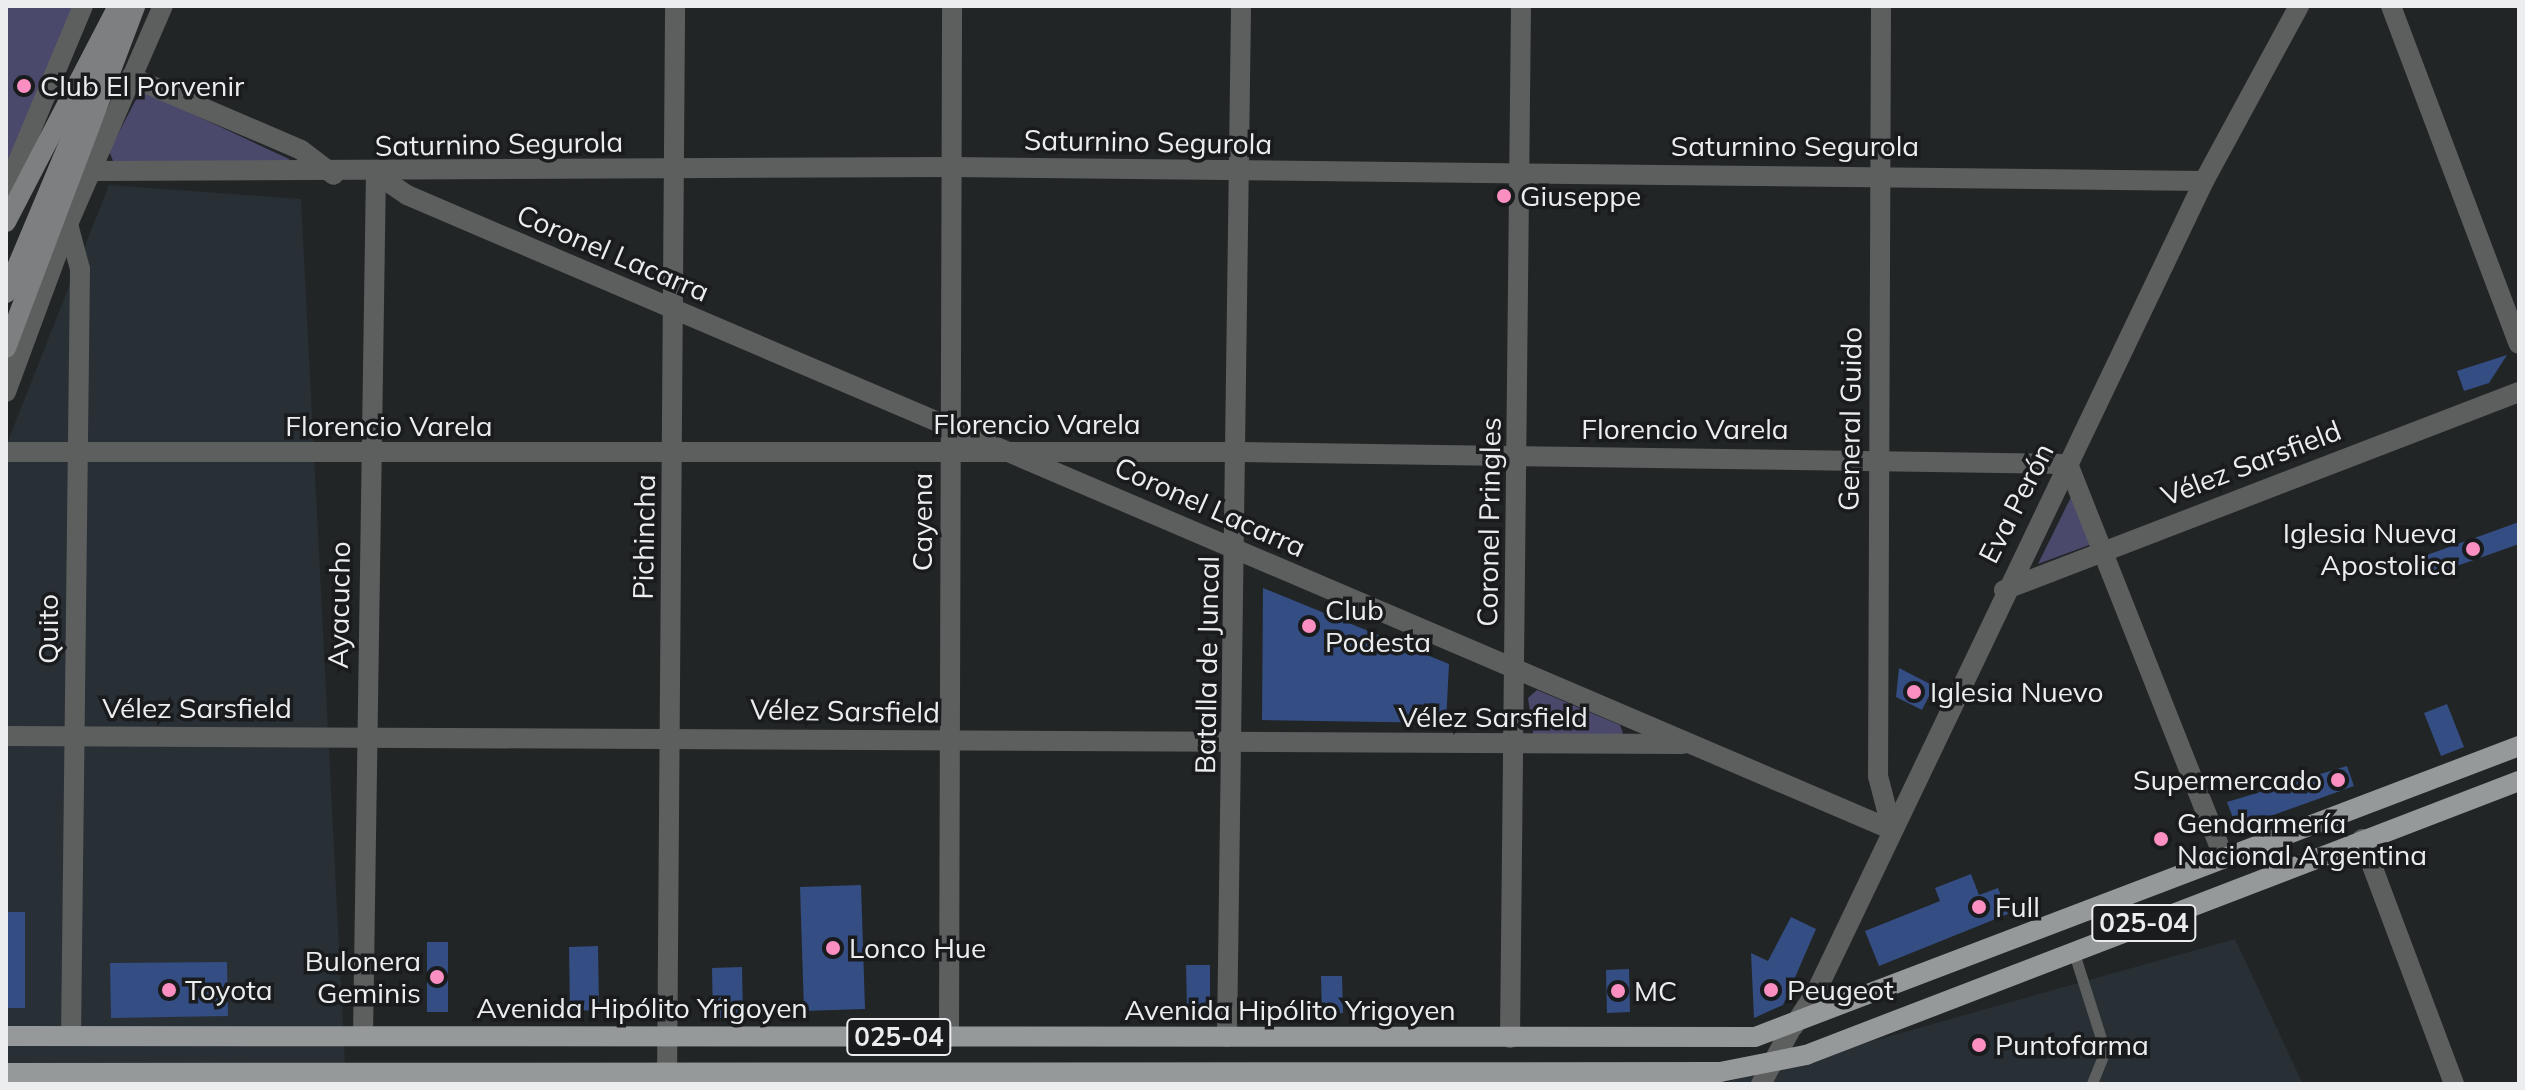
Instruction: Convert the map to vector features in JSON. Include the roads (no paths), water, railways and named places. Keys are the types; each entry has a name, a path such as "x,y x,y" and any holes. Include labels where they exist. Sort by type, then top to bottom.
{"main road":[{"path":"6,222 118,6"},
{"path":"6,293 128,6"},
{"path":"6,348 135,6"},
{"name":"Avenida Hipólito Yrigoyen","path":"6,1036 668,1035 1724,1041 1791,1029 2224,858 2519,746"},
{"name":"025-04","path":"6,1073 132,1079 1720,1072 1766,1075 2073,950 2519,781"}],"street":[{"path":"6,190 83,6"},
{"path":"6,392 68,224 163,6"},
{"name":"Pichincha","path":"667,1076 675,6"},
{"name":"Cayena","path":"949,1037 952,6"},
{"name":"Batalla de Juncal","path":"1227,1037 1238,551 1241,6"},
{"name":"Coronel Pringles","path":"1510,1038 1521,6"},
{"name":"General Guido","path":"1881,6 1876,457 1878,776 1892,830"},
{"name":"Eva Perón","path":"1766,1075 1892,830 2004,590 2204,181 2299,6"},
{"path":"2391,6 2519,344"},
{"path":"131,77 301,150 334,175"},
{"name":"Saturnino Segurola","path":"91,171 334,175 673,168 953,167 2204,181"},
{"name":"Coronel Lacarra","path":"376,174 407,195 675,311 1016,453 1683,744 1892,830"},
{"name":"Ayacucho","path":"363,1036 369,455 376,174"},
{"name":"Quito","path":"68,224 80,269 71,1036"},
{"name":"Vélez Sarsfield","path":"2004,590 2519,392"},
{"name":"Florencio Varela","path":"6,452 369,455 1239,452 1518,457 1876,457 2068,464"},
{"path":"2068,464 2224,858"},
{"name":"Vélez Sarsfield","path":"6,736 669,737 1233,745 1683,744"},
{"path":"2362,839 2454,1084"}],"lane":[{"path":"2073,950 2105,1051 2092,1084"}],"place":[{"name":"Club El Porvenir","path":"24,86"},
{"name":"Giuseppe","path":"1504,196"},
{"name":"Iglesia Nueva Apostolica","path":"2473,549"},
{"name":"Club Podesta","path":"1309,626"},
{"name":"Iglesia Nuevo","path":"1914,692"},
{"name":"Supermercado","path":"2338,780"},
{"name":"Gendarmería Nacional Argentina","path":"2161,839"},
{"name":"Full","path":"1979,907"},
{"name":"Lonco Hue","path":"833,948"},
{"name":"Bulonera Geminis","path":"437,977"},
{"name":"Toyota","path":"169,990"},
{"name":"Peugeot","path":"1771,990"},
{"name":"MC","path":"1618,991"},
{"name":"Puntofarma","path":"1979,1045"}]}
